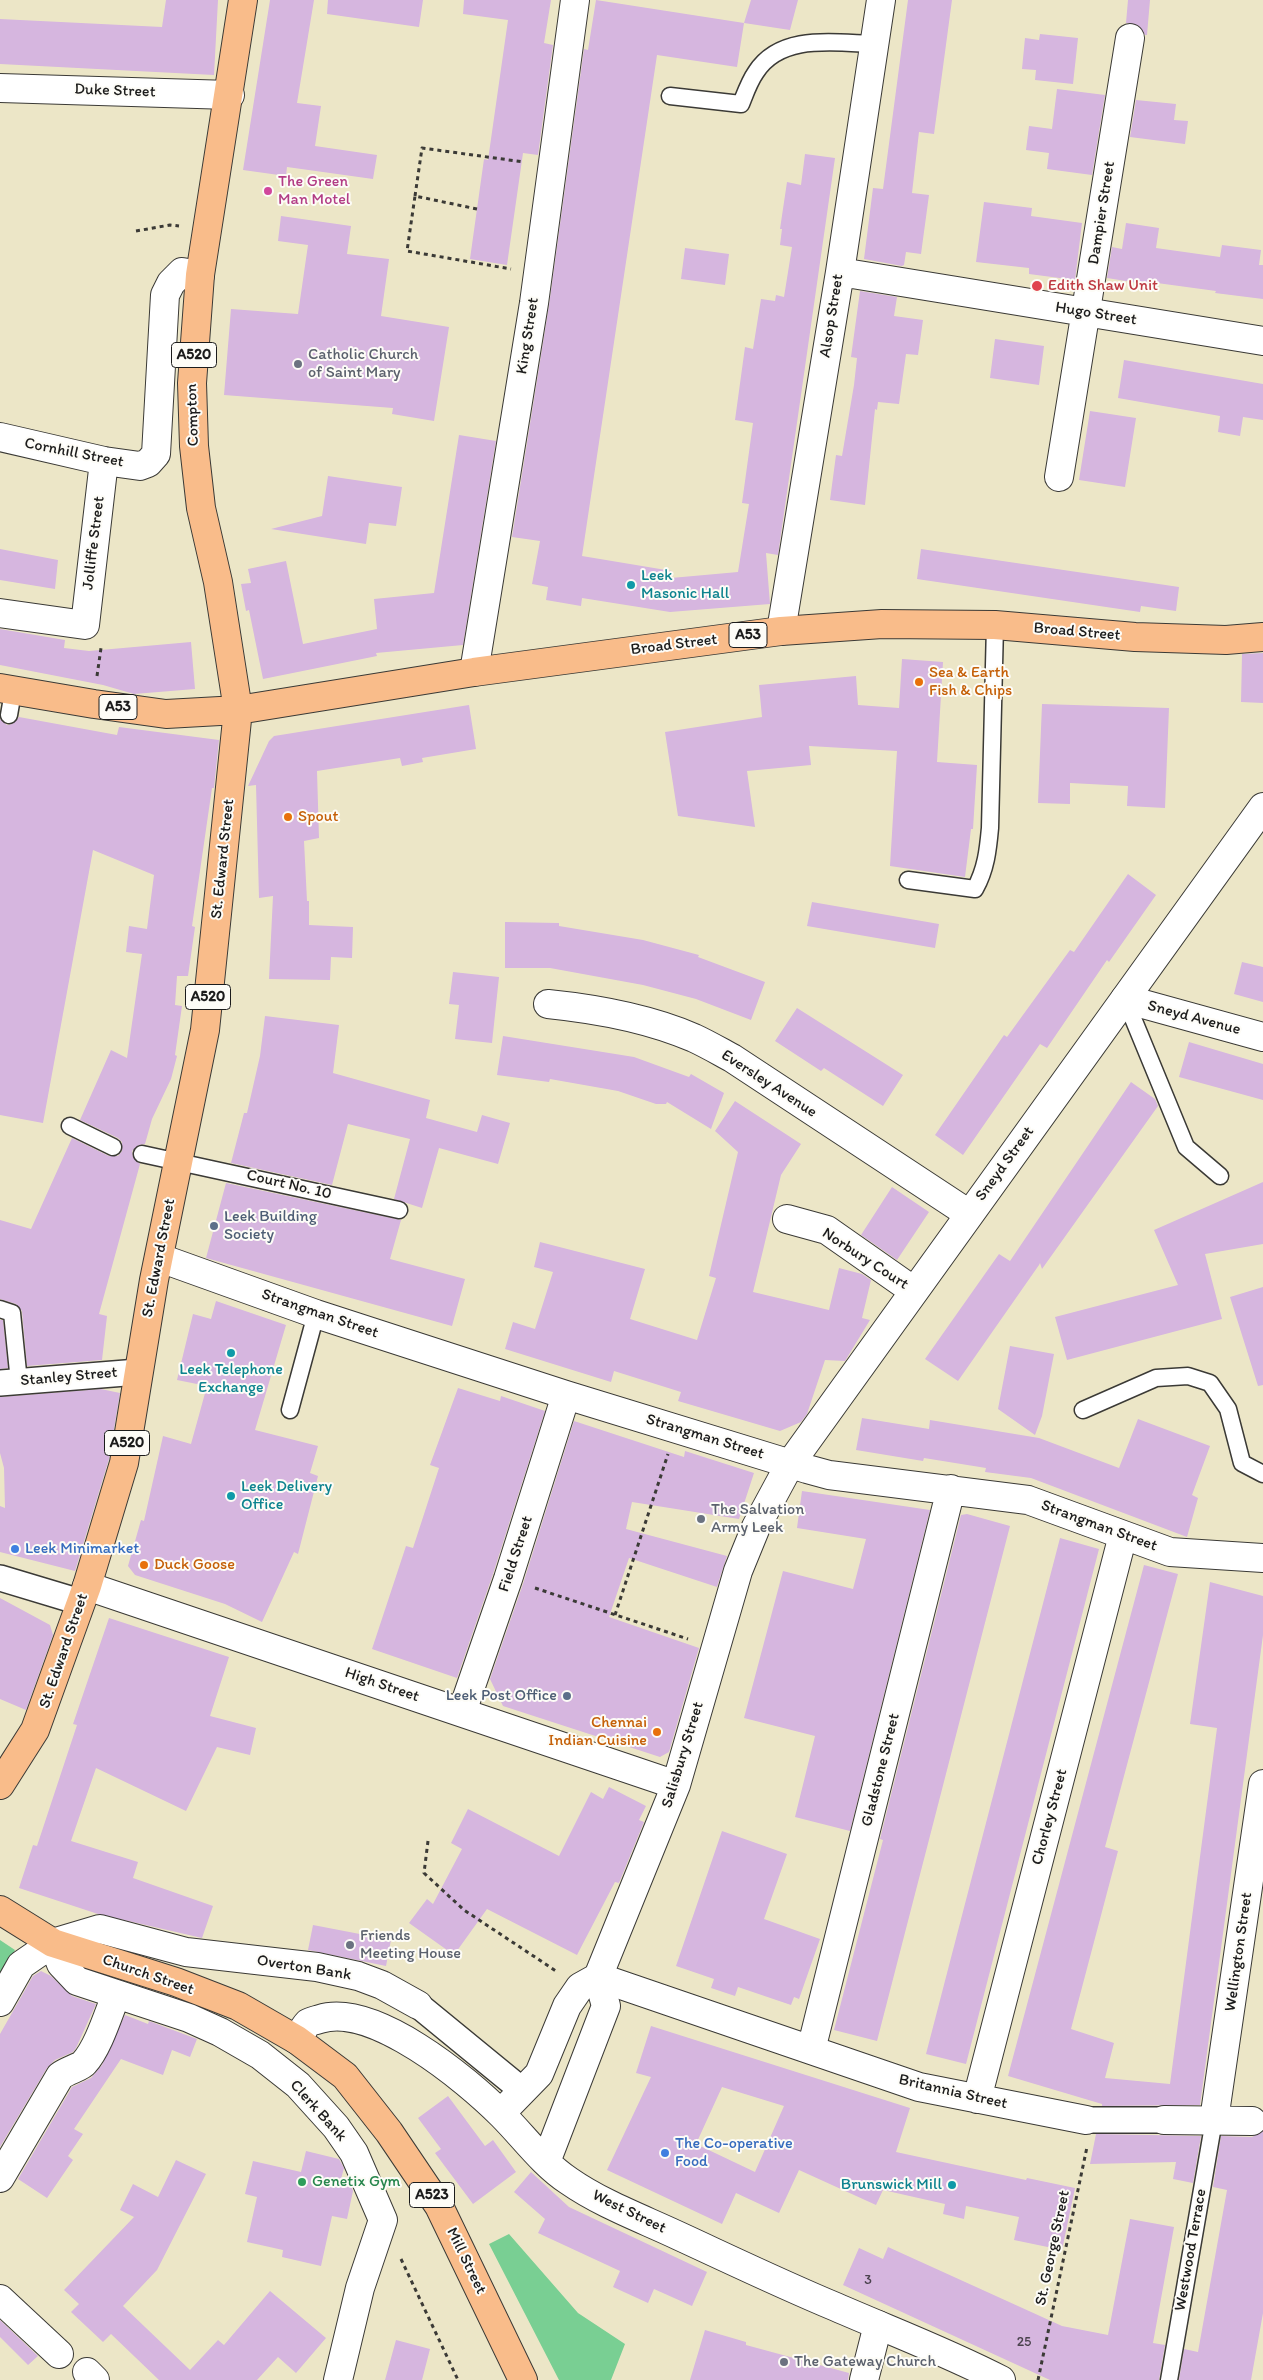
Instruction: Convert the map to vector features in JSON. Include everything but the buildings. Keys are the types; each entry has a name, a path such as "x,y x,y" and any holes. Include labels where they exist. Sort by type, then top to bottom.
{"highway":[{"name":"Compton","path":"238,710 218,582 201,508 194,446 192,383 200,275 230,95 243,0"},
{"name":"Broad Street","path":"238,710 474,672 781,631 882,624 995,625 1135,637 1226,640 1263,637"},
{"name":"A53","path":"8,698 166,714 238,710"},
{"name":"St. Edward Street","path":"0,1785 35,1730 84,1594 124,1462 138,1372 205,1030 238,710"},
{"name":"Church Street","path":"0,1910 53,1943 176,1982 238,2006 297,2040"},
{"name":"Mill Street","path":"297,2040 346,2076 389,2132 440,2206 523,2380"}],"street":[{"name":"King Street","path":"474,672 537,273 576,0"},
{"name":"Alsop Street","path":"781,631 840,272 881,0"},
{"name":"Dampier Street","path":"1059,477 1130,38"},
{"name":"Duke Street","path":"0,88 230,95"},
{"name":"Cornhill Street","path":"0,437 104,461 140,466 148,464 156,454 165,295 171,283 182,272 200,275"},
{"name":"Hugo Street","path":"840,272 1263,341"},
{"name":"Jolliffe Street","path":"0,613 85,625 104,461"},
{"name":"Sneyd Street","path":"756,1528 790,1464 1263,807"},
{"name":"Sneyd Avenue","path":"1125,999 1263,1037"},
{"name":"Eversley Avenue","path":"548,1004 595,1009 652,1024 694,1038 732,1058 969,1214"},
{"name":"Norbury Court","path":"787,1219 826,1230 914,1290"},
{"name":"Strangman Street","path":"160,1258 316,1314 566,1395 829,1475 1028,1500 1170,1552 1263,1558"},
{"name":"Stanley Street","path":"9,1382 138,1372"},
{"name":"Field Street","path":"462,1712 508,1579 566,1395"},
{"name":"Gladstone Street","path":"811,2050 951,1489"},
{"name":"Salisbury Street","path":"501,2114 539,2074 566,2006 589,1982 676,1785 738,1571 756,1528"},
{"name":"Chorley Street","path":"977,2099 1122,1535"},
{"path":"0,1578 84,1594"},
{"name":"High Street","path":"84,1594 462,1712 676,1785"},
{"name":"Wellington Street","path":"1214,2120 1261,1812 1263,1784"},
{"name":"Overton Bank","path":"0,2002 21,1965 53,1943 100,1929 186,1952 317,1967 349,1974 382,1986 418,2005 523,2091"},
{"name":"Clerk Bank","path":"53,1943 61,1964 77,1981 189,2018 220,2032 260,2055 298,2085 336,2127 354,2153 383,2220"},
{"path":"546,2162 606,2006 589,1982"},
{"name":"Britannia Street","path":"589,1982 811,2050 919,2087 977,2099 1089,2121 1258,2120"},
{"path":"0,2178 60,2076 70,2069 83,2065 91,2054 116,1995"},
{"name":"West Street","path":"297,2040 309,2022 327,2016 348,2017 379,2026 415,2046 462,2078 501,2114 546,2162 568,2181 605,2201 809,2295 921,2342 1001,2380"},
{"path":"338,2380 360,2288 383,2220"},
{"path":"0,2299 59,2354"},
{"path":"864,2380 878,2325"}],"lane":[{"path":"670,96 741,104 756,71 771,57 789,47 812,42 875,44"},
{"path":"908,880 975,889 982,876 988,854 990,828 995,625"},
{"path":"1125,999 1186,1147 1220,1176"},
{"path":"70,1126 113,1147"},
{"name":"Court No. 10","path":"142,1154 179,1160 400,1210"},
{"path":"0,1309 12,1313 9,1382"},
{"path":"290,1410 316,1314"},
{"path":"1083,1410 1156,1378 1188,1376 1210,1383 1228,1409 1242,1463 1263,1474"},
{"name":"Westwood Terrace","path":"1169,2380 1214,2120"}],"path":[{"path":"537,273 407,251 422,148 552,166"},
{"path":"415,196 477,209"},
{"path":"136,231 170,225 207,228"},
{"path":"616,1614 676,1428"},
{"path":"508,1579 715,1648"},
{"path":"428,1841 424,1873 464,1910 589,1982"},
{"name":"St. George Street","path":"1038,2380 1089,2121"},
{"path":"383,2220 458,2380"}],"green space":[{"path":"0,1940 15,1950 0,1980"},
{"path":"509,2234 578,2313 625,2344 611,2380 559,2380 489,2244"}],"place":[{"name":"The Green Man Motel","path":"268,191"},
{"name":"Edith Shaw Unit","path":"1037,286"},
{"name":"Catholic Church of Saint Mary","path":"298,364"},
{"name":"Leek Masonic Hall","path":"631,585"},
{"name":"Sea & Earth Fish & Chips","path":"919,682"},
{"name":"Spout","path":"288,817"},
{"name":"Leek Building Society","path":"214,1226"},
{"name":"Leek Telephone Exchange","path":"231,1353"},
{"name":"Leek Delivery Office","path":"231,1496"},
{"name":"The Salvation Army Leek","path":"701,1519"},
{"name":"Leek Minimarket","path":"15,1549"},
{"name":"Duck Goose","path":"144,1565"},
{"name":"Leek Post Office","path":"567,1696"},
{"name":"Chennai Indian Cuisine","path":"657,1732"},
{"name":"Friends Meeting House","path":"350,1945"},
{"name":"The Co-operative Food","path":"665,2153"},
{"name":"Genetix Gym","path":"302,2182"},
{"name":"Brunswick Mill","path":"952,2185"},
{"name":"The Gateway Church","path":"784,2362"}]}
